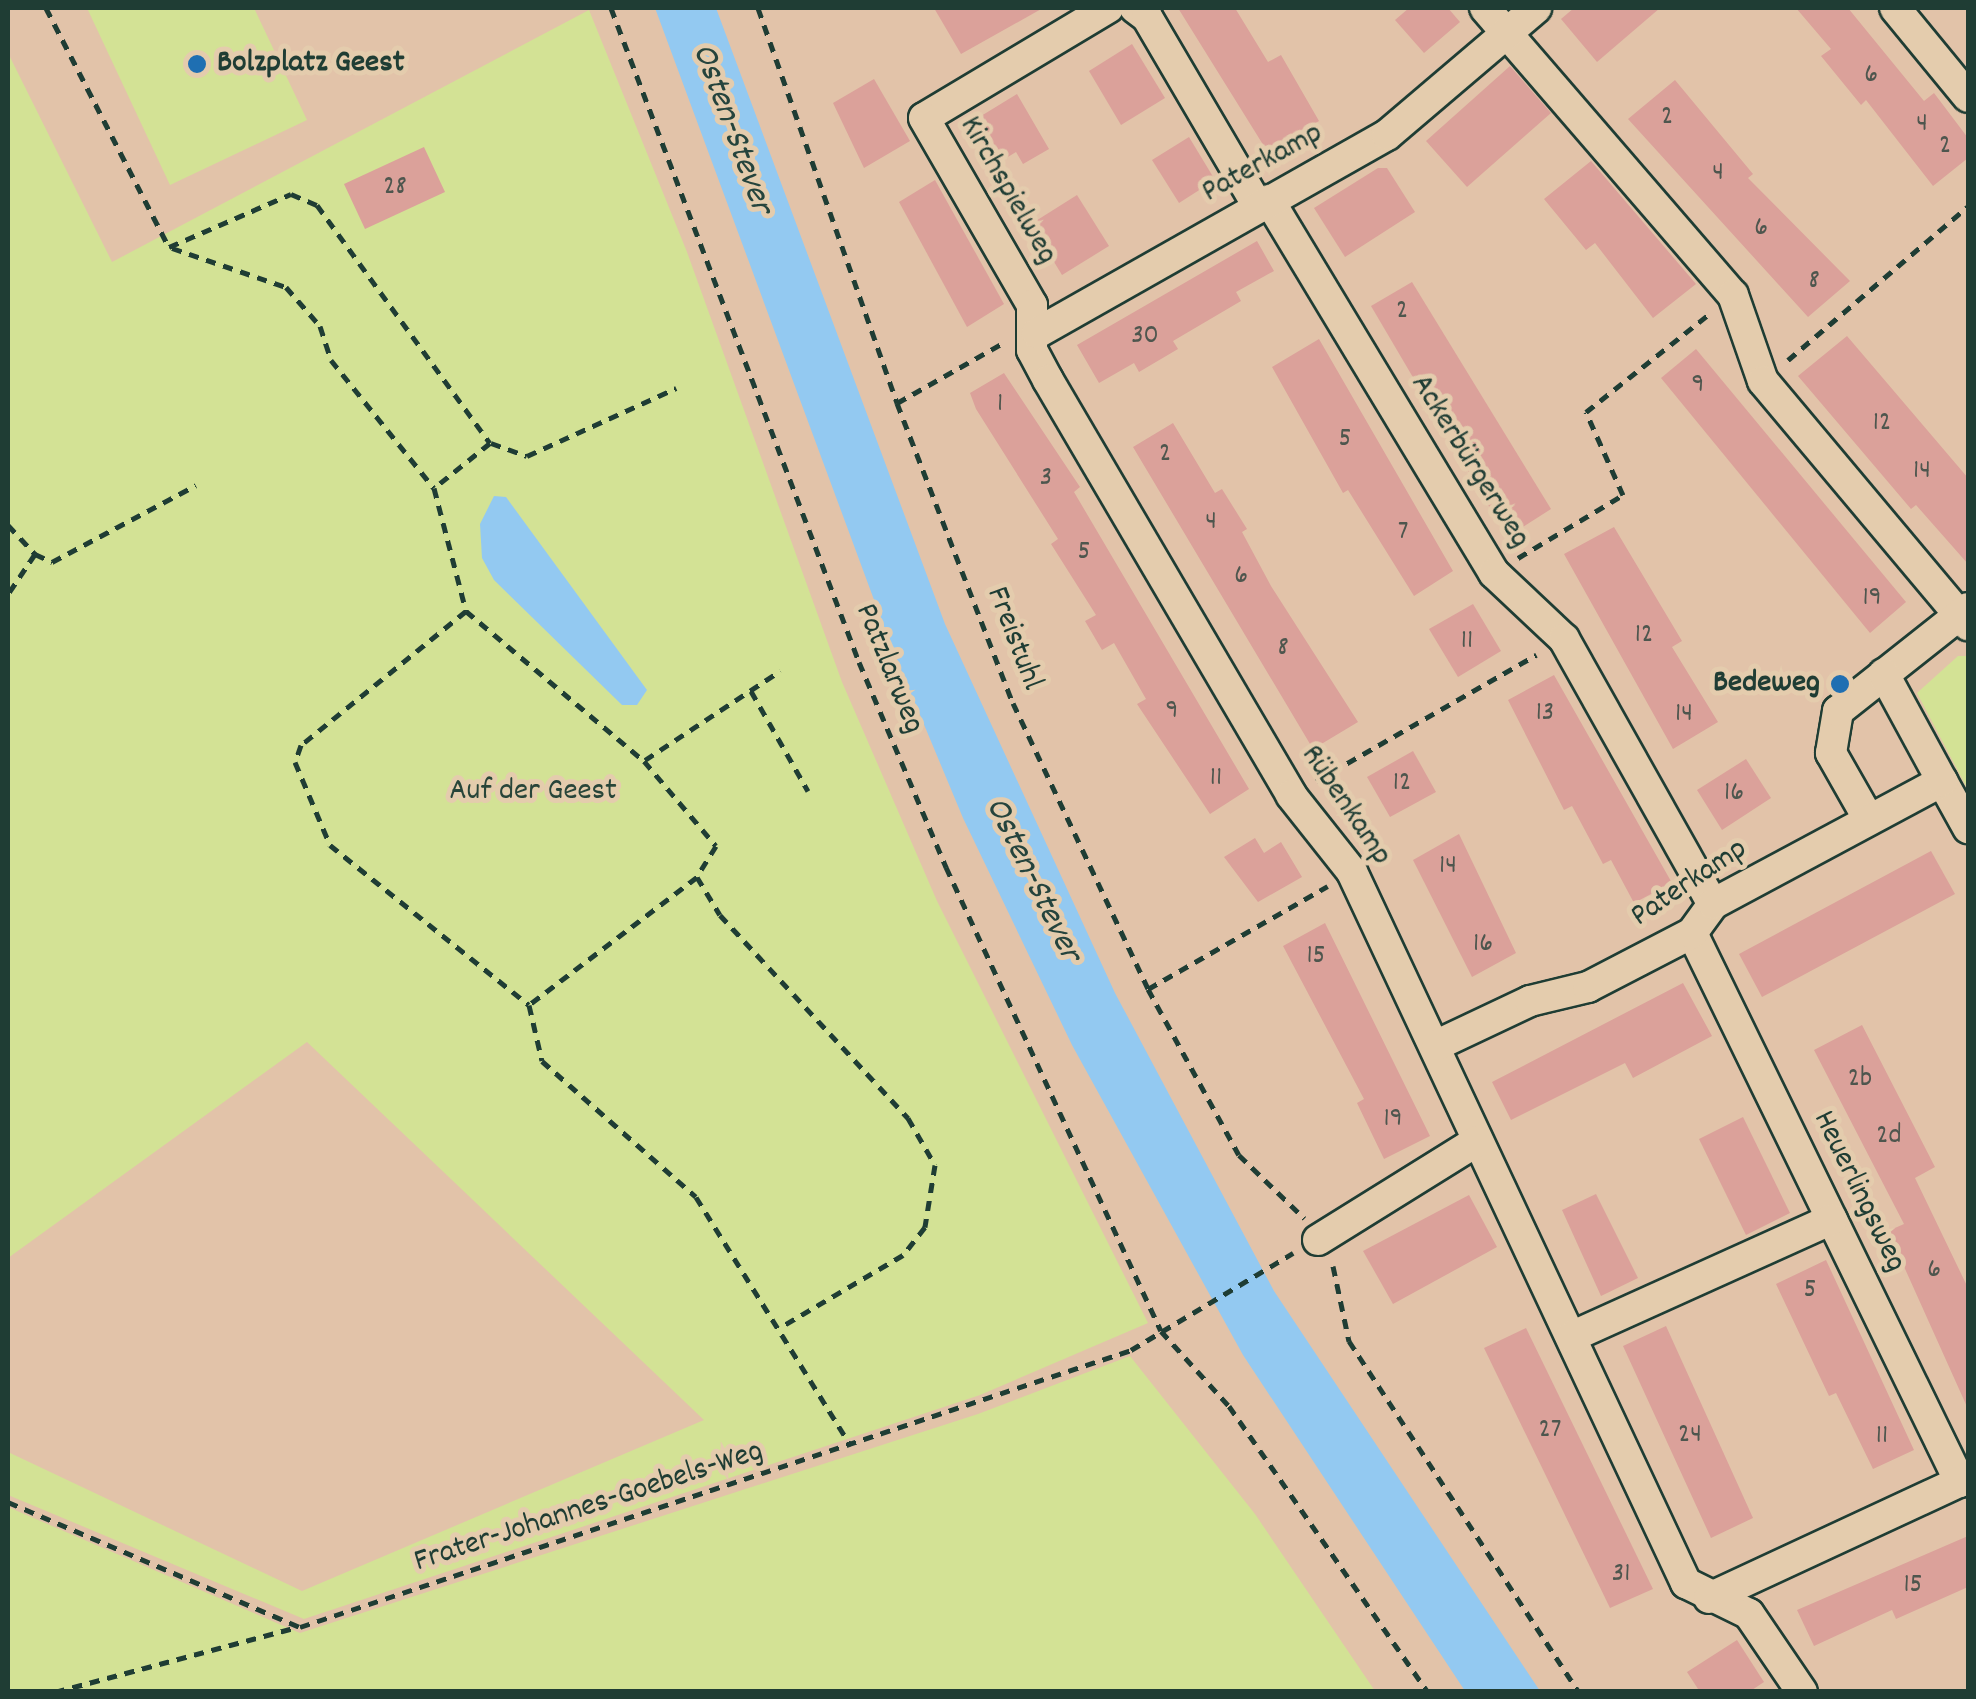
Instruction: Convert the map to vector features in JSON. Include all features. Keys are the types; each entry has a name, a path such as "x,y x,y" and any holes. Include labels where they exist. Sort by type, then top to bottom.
{"street":[{"name":"Kirchspielweg","path":"1037,333 1032,305 924,118 1108,8"},
{"path":"1135,8 1147,17 1263,203"},
{"path":"1484,8 1734,295 1763,381 1966,616 1838,711 1831,752 1868,818"},
{"name":"Paterkamp","path":"1037,333 1387,135 1536,8"},
{"path":"1895,8 1968,98"},
{"name":"Ackerbürgerweg","path":"1263,203 1494,573 1564,639 1712,904"},
{"name":"Rübenkamp","path":"1037,333 1032,350 1048,380 1292,796 1352,872 1437,1045 1477,1141 1686,1583 1749,1614 1802,1692"},
{"path":"1884,674 1968,828"},
{"name":"Paterkamp","path":"1437,1045 1530,1001 1588,986 1692,933 1712,904 1942,780"},
{"name":"Heuerlingsweg","path":"1692,933 1964,1480 1710,1598"},
{"path":"1305,1246 1477,1141"},
{"path":"1571,1336 1832,1219"}],"path":[{"path":"46,8 170,247 286,287 320,326 331,360 434,488 466,612 644,761 716,846 697,877 529,1005"},
{"name":"Patzlarweg","path":"611,8 859,662 946,867 1161,1331 1229,1406 1428,1692"},
{"name":"Freistuhl","path":"758,8 897,402 1013,703 1148,989 1239,1156 1304,1218 1305,1246 1338,1276 1349,1340 1579,1692"},
{"path":"170,247 291,194 317,205 490,443 527,456 676,388"},
{"path":"1763,381 1968,206"},
{"path":"1494,573 1623,495 1586,412 1734,295"},
{"path":"897,402 1018,334 1037,333"},
{"path":"434,488 490,443"},
{"path":"8,525 34,554 52,562 196,485"},
{"path":"8,594 34,554"},
{"path":"466,612 301,745 294,762 330,844 529,1005 542,1061 696,1198 781,1326 850,1446"},
{"path":"1292,796 1564,639"},
{"path":"644,761 780,671"},
{"path":"750,691 808,791"},
{"path":"1148,989 1352,872"},
{"path":"697,877 720,915 908,1118 936,1165 925,1227 903,1256 781,1326"},
{"name":"Frater-Johannes-Goebels-Weg","path":"55,1692 300,1627 1131,1350 1305,1246"},
{"path":"8,1502 300,1627"}],"green space":[{"name":"Bolzplatz Geest","path":"87,8 254,8 307,120 170,185"},
{"name":"Auf der Geest","path":"589,10 687,252 842,682 937,901 1148,1323 980,1395 304,1619 8,1495 8,1452 302,1591 704,1420 307,1042 8,1258 8,53 112,262"},
{"path":"1958,656 1968,656 1968,790 1917,693"},
{"path":"1130,1356 1255,1514 1375,1691 8,1691 8,1507 300,1633 978,1414"}],"water":[{"name":"Osten-Stever","path":"655,8 716,8 945,624 1115,993 1274,1291 1540,1691 1465,1691 1243,1355 1072,1045 963,818 890,643"},
{"path":"494,496 506,497 647,690 637,705 622,705 494,580 482,558 480,524"}],"building":[{"path":"934,8 1043,8 961,54"},
{"path":"1178,8 1235,8 1268,62 1281,55 1319,121 1267,151"},
{"path":"1409,8 1448,8 1460,22 1424,53 1395,20"},
{"path":"1574,8 1660,8 1597,62 1561,19"},
{"path":"1796,8 1848,8 1924,101 1934,93 1968,138 1968,158 1933,186 1866,100 1861,105 1821,56 1831,49"},
{"path":"1132,44 1165,98 1121,125 1089,71"},
{"path":"1510,66 1551,113 1467,187 1426,141"},
{"path":"874,79 910,141 864,168 833,103"},
{"path":"1675,80 1753,174 1748,178 1850,281 1808,317 1628,119"},
{"path":"1017,94 1049,149 1023,164 1016,152 993,166 968,124"},
{"path":"1189,137 1215,180 1179,203 1152,160"},
{"path":"424,147 445,192 365,229 344,184"},
{"path":"1591,161 1696,284 1653,318 1595,243 1586,250 1544,199"},
{"path":"1378,168 1387,168 1415,212 1345,257 1314,208"},
{"path":"935,180 1004,304 967,327 899,202"},
{"path":"1077,195 1109,246 1062,275 1031,224"},
{"path":"1257,241 1274,271 1236,292 1241,301 1173,341 1178,349 1139,372 1134,363 1099,383 1077,345"},
{"path":"1412,282 1551,509 1507,537 1371,306"},
{"path":"1847,336 1968,478 1968,564 1916,505 1911,509 1798,376"},
{"path":"1319,339 1453,571 1414,596 1348,490 1343,493 1272,367"},
{"path":"1696,349 1906,602 1870,633 1661,378"},
{"path":"1004,373 1080,487 1074,492 1249,789 1210,814 1137,704 1146,699 1114,643 1102,650 1085,621 1096,615 1051,544 1058,539 976,409 970,393"},
{"path":"1173,423 1215,493 1222,489 1247,529 1242,532 1271,586 1358,722 1313,749 1133,447"},
{"path":"1614,527 1682,641 1672,647 1718,722 1673,749 1564,554"},
{"path":"1473,604 1501,651 1458,677 1429,629"},
{"path":"1554,675 1672,883 1634,903 1611,860 1603,864 1572,806 1564,810 1508,700"},
{"path":"1413,751 1436,792 1390,817 1367,777"},
{"path":"1746,759 1771,798 1722,830 1697,790"},
{"path":"1459,834 1516,953 1472,977 1413,860"},
{"path":"1255,838 1264,853 1281,842 1302,877 1258,902 1224,857"},
{"path":"1931,851 1955,894 1762,997 1739,954"},
{"path":"1325,923 1430,1136 1384,1159 1357,1103 1364,1099 1283,946"},
{"path":"1683,983 1712,1036 1633,1078 1625,1063 1511,1120 1492,1082"},
{"path":"1862,1025 1935,1167 1915,1178 1968,1288 1968,1409 1888,1231 1904,1224 1814,1050"},
{"path":"1743,1117 1790,1213 1746,1235 1699,1139"},
{"path":"1596,1194 1638,1278 1601,1296 1562,1210"},
{"path":"1469,1195 1497,1247 1393,1304 1363,1251"},
{"path":"1826,1260 1914,1450 1873,1469 1836,1393 1829,1396 1776,1284"},
{"path":"1666,1326 1753,1518 1711,1538 1623,1346"},
{"path":"1526,1328 1653,1589 1610,1608 1484,1348"},
{"path":"1968,1536 1968,1587 1896,1619 1892,1610 1814,1646 1797,1610"},
{"path":"1737,1640 1764,1682 1749,1692 1700,1692 1687,1672"}],"place":[{"name":"Bolzplatz Geest","path":"197,64"},
{"name":"Bedeweg","path":"1840,684"}]}
